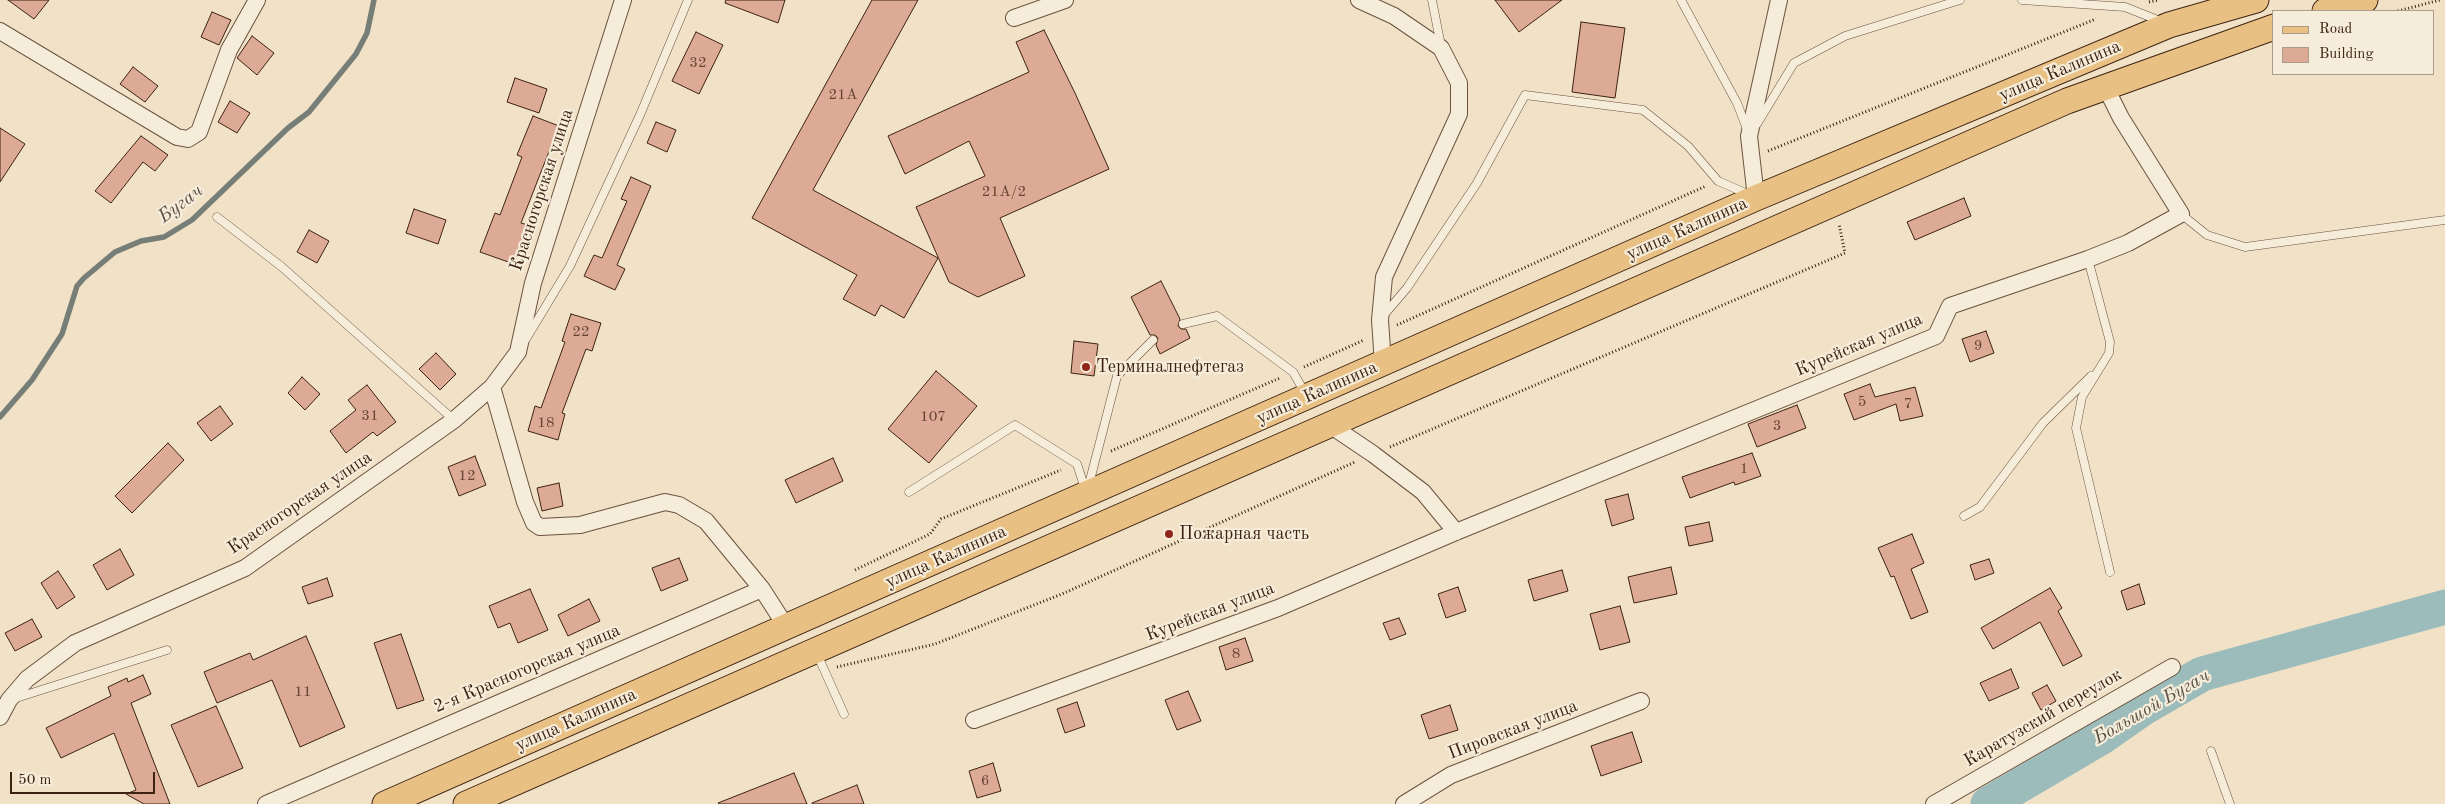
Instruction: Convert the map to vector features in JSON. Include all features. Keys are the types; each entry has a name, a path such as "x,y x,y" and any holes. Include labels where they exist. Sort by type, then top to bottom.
{"main road":[{"name":"улица Калинина","path":"385,804 787,628 1756,198 2169,25 2256,0"},
{"path":"2330,10 2365,0"},
{"name":"улица Калинина","path":"466,804 820,660 987,576 1100,525 2067,101 2272,28"},
{"path":"1087,495 1100,525"},
{"path":"974,545 987,576"}],"street":[{"path":"0,31 177,137 188,139 199,132 229,50 257,0"},
{"name":"Красногорская улица","path":"0,717 9,700 27,679 75,643 245,568 454,420 492,387 518,352 533,283 623,0"},
{"path":"1014,18 1065,0"},
{"path":"1359,0 1394,16 1441,48 1459,83 1459,114 1384,276 1380,326 1383,364"},
{"path":"1756,198 1750,136 1780,0"},
{"path":"2106,88 2121,118 2181,214"},
{"name":"Курейская улица","path":"974,720 1278,608 1456,532 1936,336 1950,306 2088,259 2128,243 2181,214"},
{"path":"492,387 525,502 534,522 540,527 546,529 580,525 665,502 680,505 706,521 762,589 787,628"},
{"path":"1330,425 1373,454 1423,492 1456,532"},
{"name":"2-я Красногорская улица","path":"266,804 762,589"},
{"name":"Каратузский переулок","path":"1934,804 2172,666"},
{"name":"Пировская улица","path":"1404,804 1451,775 1641,702"}],"lane":[{"path":"518,352 570,266 640,115 688,0"},
{"path":"1432,0 1441,48"},
{"path":"1681,0 1737,103 1750,136"},
{"path":"1750,136 1794,63 1845,36 1960,0"},
{"path":"2022,0 2125,7 2169,25"},
{"path":"1380,326 1476,183 1525,95 1643,110 1688,146 1718,181 1756,198"},
{"path":"2181,214 2208,235 2245,247 2445,220"},
{"path":"217,217 282,267 454,420"},
{"path":"2088,259 2110,342 2109,353 2082,397 2076,428 2110,572"},
{"path":"1183,324 1217,316 1293,372 1307,397"},
{"path":"1087,495 1117,376 1153,340"},
{"path":"1964,516 1980,507 2043,423 2096,372"},
{"path":"909,492 1015,424 1077,464 1087,495"},
{"path":"9,700 167,650"},
{"path":"820,660 844,714"},
{"path":"2211,751 2230,804"}],"path":[{"path":"2402,10 2440,0"},
{"path":"1751,158 2125,7"},
{"path":"1096,458 1293,372 1380,326 1718,181"},
{"path":"820,660 935,644 1053,598 1373,454 1845,254 1837,217"},
{"path":"847,574 930,534 941,519 1077,464"}],"building":[{"path":"8,0 49,0 34,19"},
{"path":"726,0 785,0 778,23 725,3"},
{"path":"872,0 918,0 813,190 938,258 904,318 881,305 875,316 843,299 857,275 752,218"},
{"path":"1495,0 1562,0 1519,32"},
{"path":"212,12 231,20 219,45 201,37"},
{"path":"1581,22 1625,28 1615,98 1572,92"},
{"path":"1044,30 1109,169 1000,218 1025,276 978,297 949,282 916,207 985,176 969,141 905,174 888,136 1029,72 1016,42"},
{"path":"696,32 723,45 699,94 672,81"},
{"path":"252,36 274,53 257,75 237,58"},
{"path":"133,67 158,86 145,102 120,84"},
{"path":"515,78 547,89 539,113 507,102"},
{"path":"230,101 250,113 237,133 218,122"},
{"path":"533,116 559,126 521,223 528,225 514,264 480,252 495,213 500,215 522,157 517,155"},
{"path":"656,122 676,130 667,152 647,143"},
{"path":"0,128 25,144 0,182"},
{"path":"141,136 168,155 155,171 143,162 111,203 95,191"},
{"path":"631,177 651,186 617,265 625,269 615,290 584,276 594,255 602,258 627,201 621,199"},
{"path":"1964,198 1971,216 1915,240 1907,222"},
{"path":"414,209 446,220 438,244 406,233"},
{"path":"309,230 329,241 317,263 297,252"},
{"path":"1161,281 1180,319 1178,326 1181,329 1186,329 1190,338 1160,354 1156,345 1158,338 1155,335 1150,335 1131,297"},
{"path":"571,314 601,323 592,351 586,349 562,413 565,414 558,440 528,431 535,406 541,408 565,342 562,341"},
{"path":"1986,331 1994,353 1970,362 1962,339"},
{"path":"1074,341 1098,344 1094,376 1071,373"},
{"path":"436,353 456,374 440,390 419,369"},
{"path":"936,371 977,406 929,463 888,429"},
{"path":"302,377 320,394 305,410 288,393"},
{"path":"1870,384 1875,397 1915,387 1923,416 1900,421 1896,404 1854,420 1844,394"},
{"path":"367,385 396,422 377,436 373,432 346,453 330,431 356,410 348,400"},
{"path":"1797,405 1806,428 1757,447 1748,424"},
{"path":"220,406 233,424 211,441 197,423"},
{"path":"168,443 184,460 132,513 115,496"},
{"path":"1752,453 1761,476 1735,485 1734,482 1690,498 1682,477"},
{"path":"475,456 486,485 459,496 448,467"},
{"path":"833,458 843,481 796,503 785,480"},
{"path":"559,483 563,506 542,511 537,488"},
{"path":"1628,494 1634,519 1612,526 1605,500"},
{"path":"1709,522 1713,541 1689,546 1685,527"},
{"path":"1912,534 1924,563 1911,569 1928,612 1911,619 1894,576 1891,577 1878,548"},
{"path":"120,549 134,575 107,590 93,565"},
{"path":"679,558 688,580 661,591 652,568"},
{"path":"1989,559 1994,573 1975,580 1970,565"},
{"path":"1671,567 1677,594 1634,603 1628,577"},
{"path":"1562,570 1568,591 1534,601 1528,580"},
{"path":"58,571 75,597 57,609 41,583"},
{"path":"327,578 333,596 308,604 302,587"},
{"path":"2139,584 2145,604 2127,610 2121,591"},
{"path":"1458,587 1466,611 1446,618 1438,594"},
{"path":"2050,588 2062,608 2058,611 2082,656 2063,666 2040,622 1993,649 1981,628"},
{"path":"530,589 548,630 518,643 510,623 498,628 489,606"},
{"path":"589,599 600,621 568,636 558,615"},
{"path":"1620,606 1630,642 1600,650 1590,614"},
{"path":"1399,618 1406,634 1390,640 1383,623"},
{"path":"32,619 42,637 15,651 5,633"},
{"path":"401,634 424,700 397,709 374,643"},
{"path":"306,636 345,727 300,747 272,680 217,703 204,672 250,653 253,660"},
{"path":"1245,638 1253,661 1226,670 1219,647"},
{"path":"2011,669 2019,688 1989,701 1980,683"},
{"path":"143,675 151,694 131,703 170,804 144,804 126,794 136,790 114,733 61,758 46,728 111,696 108,687 127,678 128,682"},
{"path":"2047,685 2056,701 2041,710 2032,693"},
{"path":"1188,691 1201,721 1177,730 1165,700"},
{"path":"1077,702 1085,726 1065,733 1057,709"},
{"path":"1450,705 1458,730 1429,739 1421,715"},
{"path":"216,706 243,768 198,787 171,725"},
{"path":"1632,732 1642,762 1601,776 1591,746"},
{"path":"993,763 1001,791 977,798 969,771"},
{"path":"794,773 807,804 718,803"},
{"path":"857,785 864,804 812,804 812,803"}],"waterway":[{"name":"Бугач","path":"0,417 32,380 62,334 77,286 84,278 115,252 141,241 164,237 192,220 288,128 309,112 356,54 367,33 374,0"},
{"name":"Большой Бугач","path":"1988,804 2102,737 2145,707 2202,674 2445,607"}],"place":[{"name":"Терминалнефтегаз","path":"1086,367"},
{"name":"Пожарная часть","path":"1169,534"}]}
